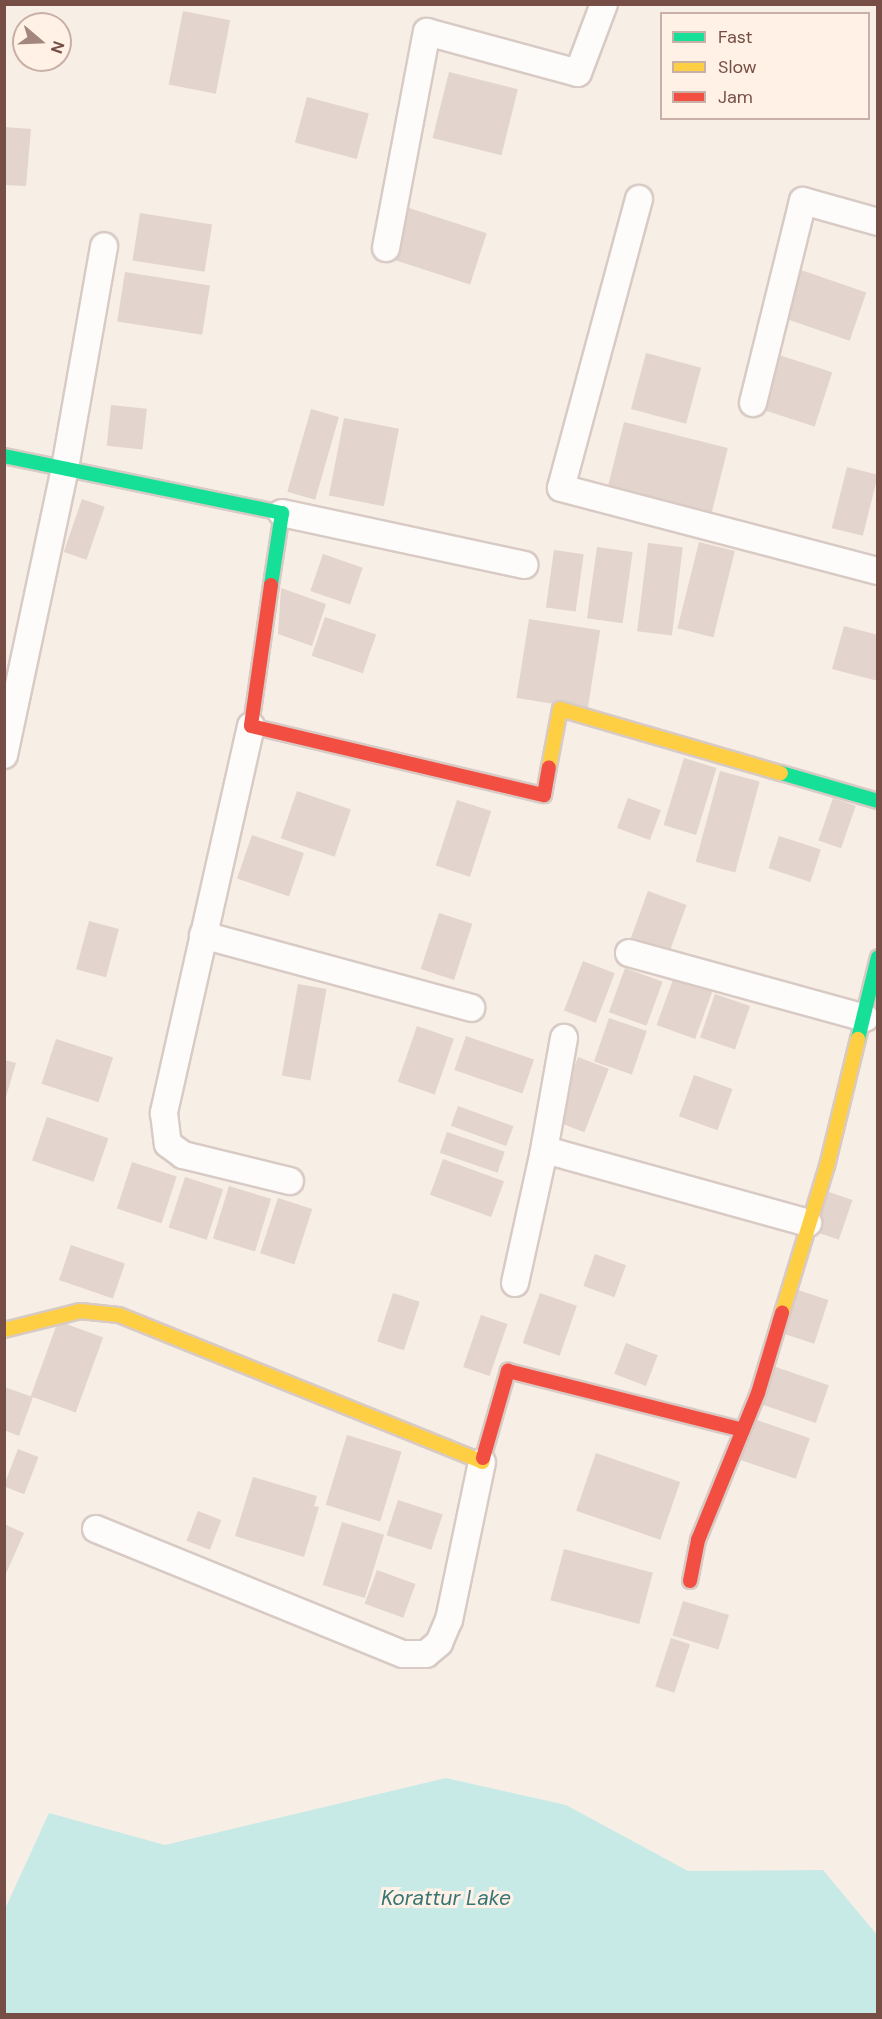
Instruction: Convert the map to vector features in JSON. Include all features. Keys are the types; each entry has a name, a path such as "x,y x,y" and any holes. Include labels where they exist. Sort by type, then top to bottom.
{"street":[{"path":"386,248 427,32 578,73 604,4"},
{"path":"639,199 561,488 878,571"},
{"path":"753,403 803,201 878,222"},
{"path":"4,755 65,468 104,246"},
{"path":"4,456 524,566"},
{"path":"282,513 251,726 164,1113 168,1144 183,1155 290,1181"},
{"path":"251,726 544,795 560,709 878,801"},
{"path":"203,935 471,1008"},
{"path":"629,953 865,1018"},
{"path":"690,1581 698,1540 743,1430 808,1223 865,1018 878,957"},
{"path":"515,1283 543,1156 564,1038"},
{"path":"543,1156 561,1152 808,1223"},
{"path":"4,1330 80,1311 118,1315 482,1462"},
{"path":"96,1529 403,1654 426,1654 439,1642 449,1620 482,1462 508,1371 743,1430"}],"water":[{"name":"Korattur Lake","path":"446,1778 566,1805 688,1871 823,1870 877,1935 877,2014 5,2014 5,1909 49,1813 165,1845"}],"building":[{"path":"183,11 230,20 216,94 169,85"},
{"path":"449,72 518,89 501,155 433,138"},
{"path":"307,97 369,114 357,159 295,142"},
{"path":"4,127 31,129 26,186 4,185"},
{"path":"403,206 487,233 470,285 386,257"},
{"path":"140,213 212,224 205,272 132,260"},
{"path":"801,270 866,292 850,341 784,318"},
{"path":"125,272 210,285 202,335 117,321"},
{"path":"646,353 701,368 686,424 631,409"},
{"path":"779,355 832,372 815,427 761,409"},
{"path":"111,405 147,409 143,450 107,446"},
{"path":"311,409 339,417 315,500 287,492"},
{"path":"344,418 399,429 384,506 329,496"},
{"path":"624,422 728,448 711,515 607,489"},
{"path":"847,467 878,475 863,536 832,528"},
{"path":"82,499 105,507 86,560 64,552"},
{"path":"699,542 735,551 713,637 677,628"},
{"path":"648,543 683,547 672,636 637,631"},
{"path":"597,547 633,552 623,623 587,618"},
{"path":"554,550 584,554 576,612 546,607"},
{"path":"323,554 363,568 350,605 310,591"},
{"path":"281,588 326,604 312,646 278,634"},
{"path":"325,617 376,635 363,673 312,656"},
{"path":"529,619 600,630 588,709 516,698"},
{"path":"844,626 878,635 878,681 832,669"},
{"path":"684,758 717,768 696,835 664,825"},
{"path":"720,771 760,782 735,872 696,862"},
{"path":"297,791 351,810 335,857 281,838"},
{"path":"628,798 661,810 650,840 617,828"},
{"path":"833,798 856,806 841,848 818,841"},
{"path":"457,800 491,811 470,877 436,866"},
{"path":"252,835 304,853 289,896 237,878"},
{"path":"779,836 821,850 810,882 768,868"},
{"path":"648,891 687,905 669,952 631,938"},
{"path":"439,913 472,924 454,980 421,969"},
{"path":"89,921 119,929 106,977 76,969"},
{"path":"583,961 615,973 596,1023 564,1010"},
{"path":"625,968 663,982 647,1026 609,1012"},
{"path":"674,977 713,991 695,1039 657,1025"},
{"path":"298,984 327,989 310,1081 282,1076"},
{"path":"715,994 750,1006 735,1050 700,1037"},
{"path":"609,1018 647,1031 632,1075 594,1061"},
{"path":"417,1026 454,1039 435,1094 398,1082"},
{"path":"466,1036 534,1059 522,1093 454,1070"},
{"path":"56,1039 113,1058 99,1102 41,1084"},
{"path":"578,1057 609,1069 584,1132 554,1120"},
{"path":"4,1060 16,1063 5,1100 4,1100"},
{"path":"694,1075 733,1089 717,1130 679,1116"},
{"path":"458,1106 513,1126 506,1146 451,1126"},
{"path":"47,1117 108,1138 93,1182 32,1160"},
{"path":"447,1132 505,1152 498,1173 440,1153"},
{"path":"443,1159 504,1181 491,1217 430,1195"},
{"path":"132,1162 177,1177 162,1223 117,1209"},
{"path":"185,1177 223,1189 207,1240 169,1227"},
{"path":"229,1186 271,1199 255,1251 213,1239"},
{"path":"826,1191 852,1200 839,1240 812,1231"},
{"path":"278,1198 312,1209 294,1264 260,1253"},
{"path":"71,1245 125,1264 113,1299 59,1280"},
{"path":"595,1254 626,1265 614,1297 583,1286"},
{"path":"798,1290 828,1300 814,1344 784,1334"},
{"path":"393,1293 420,1302 404,1350 377,1342"},
{"path":"540,1293 577,1306 560,1356 523,1343"},
{"path":"481,1315 507,1324 490,1376 463,1367"},
{"path":"58,1321 103,1337 76,1413 31,1396"},
{"path":"626,1343 658,1355 646,1386 614,1374"},
{"path":"773,1366 829,1385 816,1423 760,1404"},
{"path":"4,1387 33,1397 19,1436 4,1430"},
{"path":"754,1419 810,1438 796,1479 740,1460"},
{"path":"347,1435 402,1452 380,1521 326,1505"},
{"path":"18,1449 39,1457 24,1494 4,1486"},
{"path":"596,1453 680,1482 660,1540 576,1511"},
{"path":"253,1477 317,1496 314,1506 319,1507 304,1557 235,1536"},
{"path":"398,1500 443,1515 431,1550 387,1535"},
{"path":"198,1511 221,1520 210,1550 187,1541"},
{"path":"342,1522 384,1535 365,1598 323,1585"},
{"path":"4,1524 24,1533 4,1578"},
{"path":"564,1549 653,1573 639,1624 550,1600"},
{"path":"377,1570 416,1584 403,1618 365,1604"},
{"path":"683,1601 729,1615 718,1649 672,1635"},
{"path":"671,1638 690,1644 674,1693 655,1687"}],"traffic: fast":[{"path":"4,456 282,513 271,585"},
{"path":"781,773 878,801"},
{"path":"858,1039 878,957"}],"traffic: slow":[{"path":"549,767 560,709 781,773"},
{"path":"782,1313 827,1166 858,1039"},
{"path":"4,1330 80,1311 119,1315 482,1462 483,1458"}],"traffic: jam":[{"path":"271,585 251,726 544,795 549,767"},
{"path":"690,1581 698,1540 758,1393 782,1313"},
{"path":"483,1458 508,1371 743,1430"}]}
